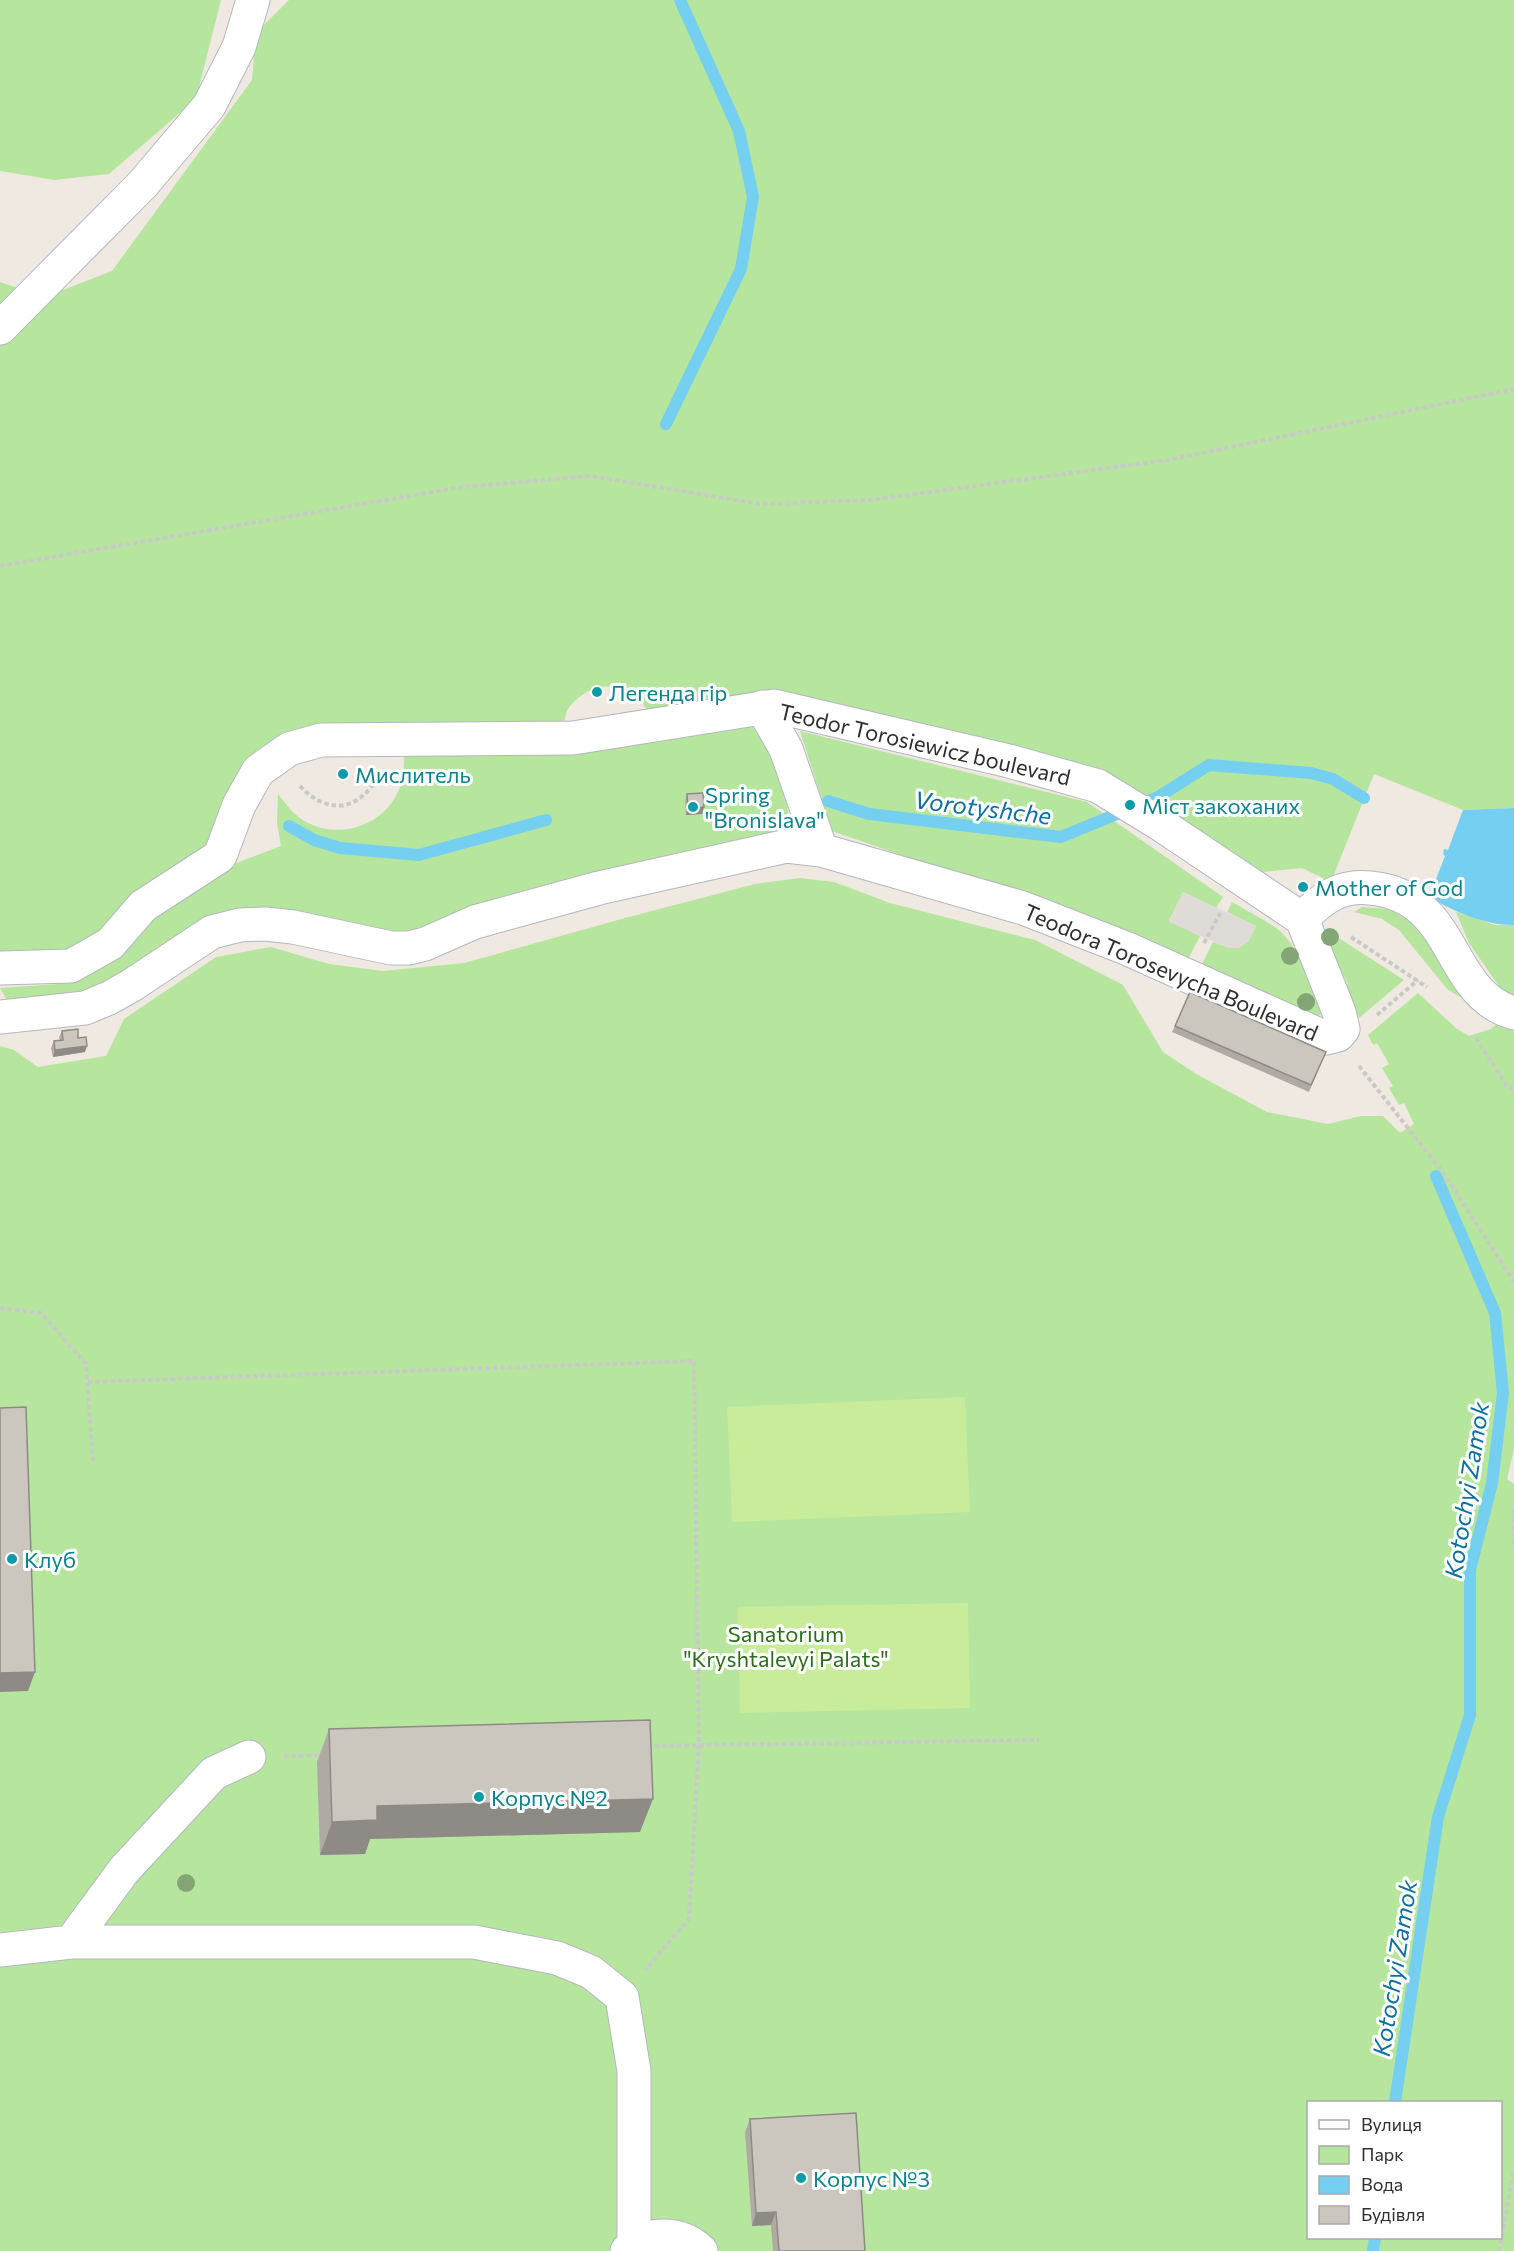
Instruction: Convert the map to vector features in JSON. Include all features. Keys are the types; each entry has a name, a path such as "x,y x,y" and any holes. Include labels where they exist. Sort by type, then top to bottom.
{"street":[{"path":"0,328 142,185 209,106 239,47 253,0"},
{"name":"Teodor Torosiewicz boulevard","path":"0,968 71,966 110,944 143,906 220,856 239,805 258,771 289,749 321,740 573,738 774,706 1009,761 1098,786 1306,915"},
{"path":"762,707 786,749 821,850"},
{"name":"Teodora Torosevycha Boulevard","path":"0,1017 85,1008 132,985 212,932 240,925 265,924 293,927 392,948 409,948 425,944 475,922 599,888 787,846 821,850 1023,908 1138,953 1326,1038 1338,1035 1343,1029 1342,1021 1306,915"},
{"path":"1306,915 1322,899 1354,886 1391,890 1414,902 1434,920 1466,974 1483,995 1506,1010 1514,1012"},
{"path":"71,1942 124,1870 214,1773 249,1757"},
{"path":"0,1950 71,1942 474,1942 557,1958 591,1972 622,1997 634,2071 630,2248"},
{"path":"630,2248 650,2237 667,2235 684,2240 701,2251"}],"path":[{"path":"0,566 462,487 590,476 760,504 870,500 1168,460 1514,389"},
{"path":"273,760 311,797 323,804 343,805 362,798 372,788 401,740"},
{"path":"1207,939 1222,910"},
{"path":"1306,915 1435,993"},
{"path":"1331,1036 1342,1044 1445,1175 1514,1282"},
{"path":"1486,1053 1507,1086 1514,1089"},
{"path":"0,1308 41,1313 86,1364 93,1461"},
{"path":"88,1382 694,1361 699,1744 689,1919 622,1997"},
{"path":"1514,1510 1514,1545"},
{"path":"640,1746 1039,1740"},
{"path":"249,1757 332,1755"},
{"path":"1502,2235 1514,2170"}],"green space":[{"path":"0,0 221,0 196,99 109,174 54,180 0,171"},
{"path":"289,0 1514,0 1514,808 1463,810 1374,774 1331,882 1302,868 1262,872 1098,770 776,693 651,717 640,700 633,694 607,686 587,692 573,703 567,711 563,729 293,735 210,845 79,948 0,958 0,282 45,297 112,271 252,80 256,33"},
{"path":"750,724 772,758 786,798 788,824 780,833 403,937 289,909 244,917 95,993 8,1002 0,988 58,984 92,969 116,955 149,925 159,911 226,867 281,846 277,823 278,794 295,814 308,823 320,828 346,829 370,821 390,805 401,784 404,753"},
{"path":"800,731 1087,802 1223,897 1216,908 1183,892 1169,921 1200,936 1187,961 1112,928 832,831"},
{"name":"Sanatorium \"Kryshtalevyi Palats\"","path":"800,878 834,882 890,903 1035,940 1123,985 1163,1052 1198,1075 1267,1112 1328,1124 1361,1116 1383,1116 1400,1133 1414,1124 1404,1103 1399,1105 1389,1088 1393,1086 1382,1068 1389,1064 1377,1043 1373,1045 1368,1035 1418,993 1457,1029 1469,1036 1491,1029 1506,1015 1514,1017 1514,1449 1507,1479 1514,1484 1514,2251 0,2251 0,1046 14,1050 38,1067 106,1056 124,1019 216,957 271,947 329,964 383,971 464,963 755,884"},
{"path":"1232,902 1273,926 1290,942 1313,985 1321,1015 1314,1016 1201,966 1213,942 1228,947 1239,947 1248,940 1256,926 1227,912"},
{"path":"1362,907 1390,909 1409,921 1476,997 1465,1000 1448,990 1399,930 1382,919 1354,912"},
{"path":"1456,912 1495,925 1514,925 1514,1008 1469,943"},
{"path":"1309,919 1404,980 1359,1018 1343,987 1348,984 1329,948"},
{"path":"965,1397 970,1512 732,1522 727,1407"},
{"path":"968,1603 970,1708 740,1713 738,1607"}],"shaded area":[{"path":"1183,892 1256,926 1249,941 1239,948 1228,948 1169,922"}],"water":[{"path":"1514,808 1514,925 1491,923 1470,917 1429,897 1445,856 1444,849 1448,850 1463,810"}],"building":[{"path":"703,793 704,807 688,809 687,794"},
{"path":"1190,992 1326,1052 1311,1085 1175,1026"},
{"path":"78,1029 78,1038 86,1037 87,1046 55,1050 54,1041 63,1040 62,1031"},
{"name":"Клуб","path":"26,1407 35,1672 0,1673 0,1408"},
{"path":"650,1720 653,1799 377,1806 377,1820 332,1822 329,1729"},
{"name":"Корпус №3","path":"856,2113 865,2251 779,2251 776,2212 756,2213 750,2119"}],"waterway":[{"path":"666,424 741,269 753,197 739,131 680,0"},
{"name":"Vorotyshche","path":"828,801 869,814 1061,837 1158,797 1209,765 1311,773 1333,779 1364,798"},
{"name":"Vorotyshche","path":"289,826 314,840 340,848 419,855 546,820"},
{"name":"Kotochyi Zamok","path":"1395,2101 1438,1817 1470,1715 1470,1570 1492,1483 1503,1393 1495,1313 1436,1176"},
{"name":"Kotochyi Zamok","path":"1373,2251 1375,2239"}],"place":[{"name":"Легенда гір","path":"597,692"},
{"name":"Мислитель","path":"343,774"},
{"name":"Міст закоханих","path":"1130,805"},
{"name":"Spring \"Bronislava\"","path":"693,807"},
{"name":"Mother of God","path":"1303,887"},
{"name":"Клуб","path":"12,1559"},
{"name":"Корпус №2","path":"479,1797"},
{"name":"Корпус №3","path":"801,2178"}]}
